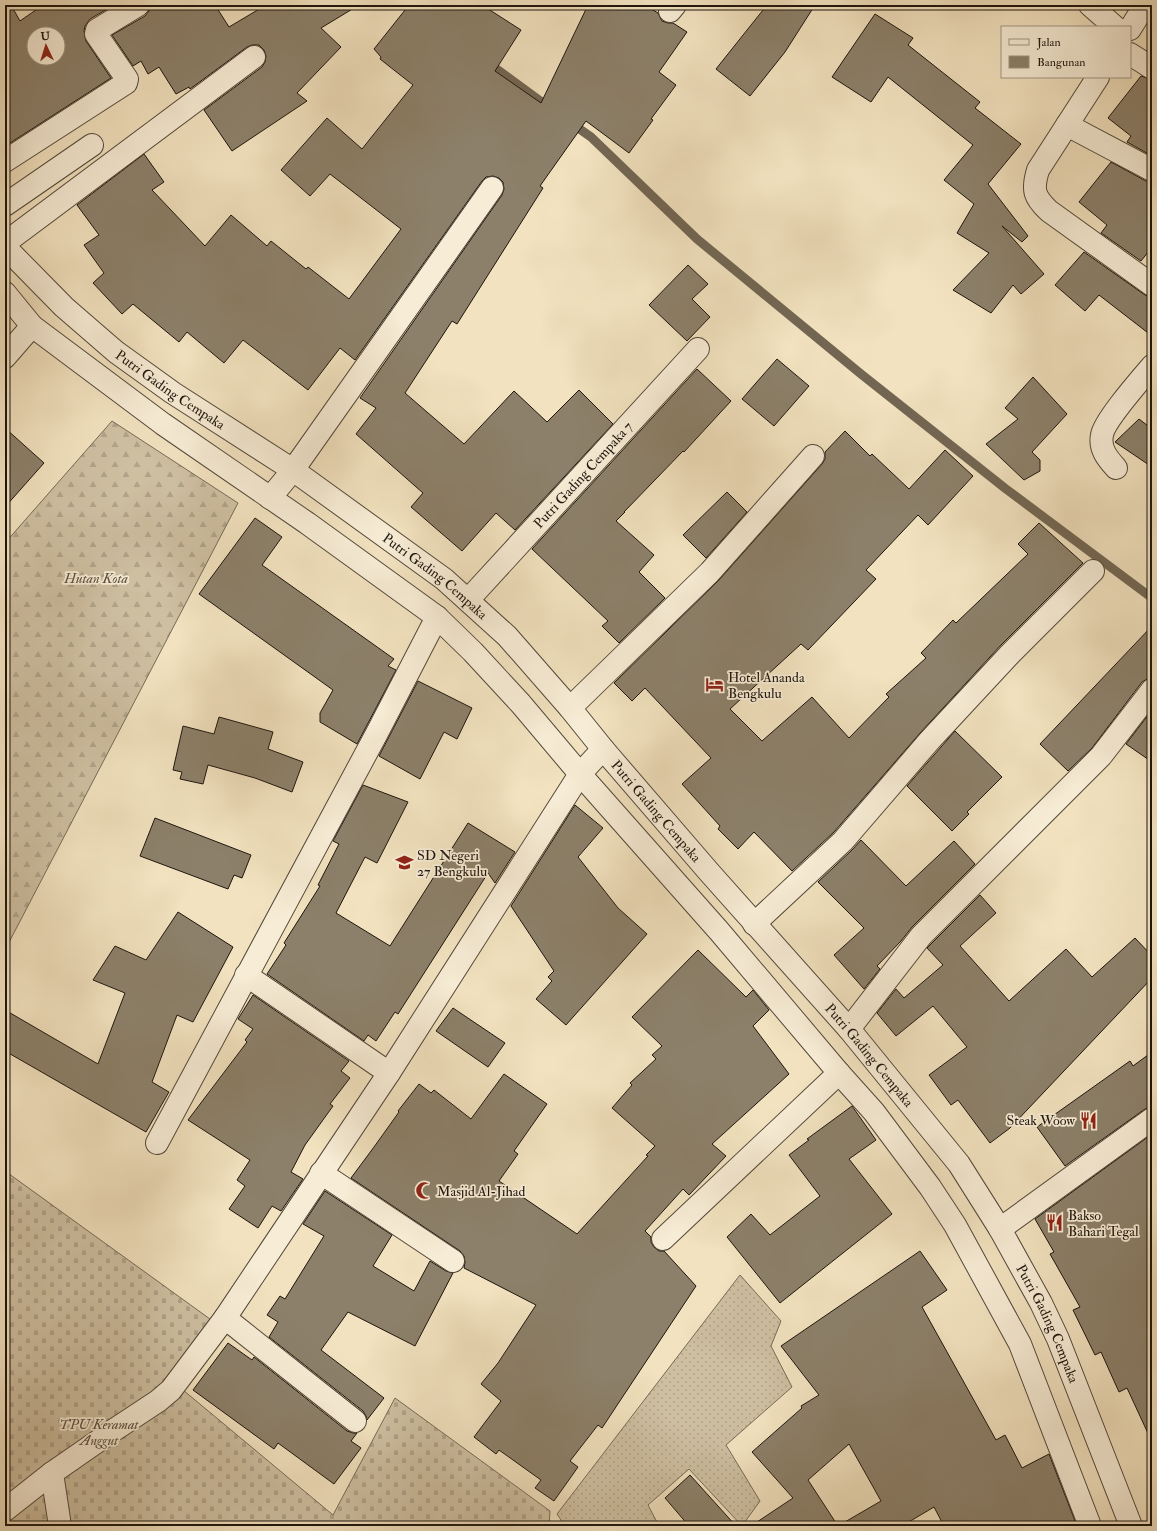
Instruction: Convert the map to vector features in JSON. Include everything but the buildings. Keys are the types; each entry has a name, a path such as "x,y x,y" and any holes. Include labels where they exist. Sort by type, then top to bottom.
{"street":[{"path":"5,161 126,83 127,79 96,34 97,30 138,5"},
{"path":"1090,5 1114,26"},
{"path":"1131,27 1144,5"},
{"path":"1131,55 1152,68"},
{"path":"5,243 254,57"},
{"path":"1097,78 1038,170 1034,183 1036,196 1049,211 1152,286"},
{"path":"1067,125 1152,170"},
{"path":"5,205 92,145"},
{"path":"270,498 293,470 492,188"},
{"name":"Putri Gading Cempaka","path":"5,247 64,307 116,352 173,393 293,470 444,579 507,636 754,924 849,1029 959,1164 1000,1230 1041,1303 1058,1339 1131,1526"},
{"path":"5,293 32,326 163,424 307,523 437,617 473,652 521,704 580,774 719,931 839,1074 874,1112 930,1188 955,1225 1020,1344 1090,1526"},
{"path":"5,356 32,326"},
{"name":"Putri Gading Cempaka 7","path":"468,600 698,349"},
{"path":"1116,468 1105,455 1102,445 1102,435 1107,424 1152,366"},
{"path":"570,708 710,572 813,456"},
{"path":"754,924 843,841 935,734 1010,654 1093,570"},
{"path":"157,1143 377,733 437,617"},
{"path":"849,1029 921,936 1101,756 1152,690"},
{"path":"5,1510 52,1473 158,1401 171,1390 225,1318 389,1073 580,774 603,749"},
{"path":"246,975 389,1073"},
{"path":"663,1239 839,1074"},
{"path":"1000,1230 1152,1119"},
{"path":"321,1173 453,1261"},
{"path":"225,1318 355,1421"},
{"path":"52,1473 60,1526"}],"green space":[{"name":"Hutan Kota","path":"112,421 238,503 5,950 5,543"},
{"name":"TPU Keramat Anggut","path":"5,1171 228,1332 183,1390 333,1515 395,1398 550,1511 549,1526 5,1526"},
{"path":"740,1275 781,1321 771,1346 792,1387 726,1445 760,1501 742,1526 689,1469 648,1505 659,1526 565,1526 557,1514"}],"waterway":[{"path":"487,62 551,109"},
{"path":"571,123 591,137 697,239 861,374 1006,489 1152,598"}],"place":[{"name":"Hotel Ananda Bengkulu","path":"715,685"},
{"name":"SD Negeri 27 Bengkulu","path":"404,863"},
{"name":"Steak Woow","path":"1088,1120"},
{"name":"Masjid Al-Jihad","path":"424,1191"},
{"name":"Bakso Bahari Tegal","path":"1055,1223"}]}
